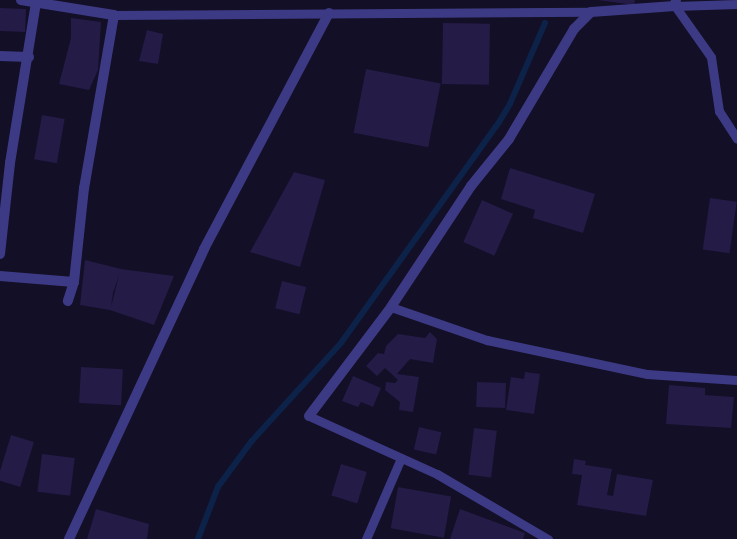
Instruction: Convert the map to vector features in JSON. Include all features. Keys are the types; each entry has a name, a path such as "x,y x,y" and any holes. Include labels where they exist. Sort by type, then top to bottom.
{"street":[{"path":"21,0 114,15 84,188 74,282 68,300"},
{"path":"0,254 5,163 29,57 36,2"},
{"path":"309,416 391,307 471,186 509,139 574,29 591,12 676,3"},
{"path":"69,539 204,249 329,13"},
{"path":"0,56 29,57"},
{"path":"0,276 74,282"}],"lane":[{"path":"676,3 737,4"},
{"path":"676,3 711,57 719,111 737,139"},
{"path":"114,15 591,12"},
{"path":"391,307 487,340 647,374 737,380"},
{"path":"309,416 437,474 548,539"},
{"path":"366,539 401,458"}],"building":[{"path":"598,0 635,0 634,5"},
{"path":"0,8 26,9 25,32 0,31"},
{"path":"71,18 101,22 98,70 89,90 59,84 71,38"},
{"path":"443,23 490,24 489,85 442,84"},
{"path":"147,30 163,34 158,64 139,61"},
{"path":"366,69 441,84 428,147 354,133"},
{"path":"42,115 65,119 57,163 34,159"},
{"path":"510,168 595,194 583,233 533,218 535,210 501,199"},
{"path":"294,172 325,180 300,267 250,252"},
{"path":"710,198 737,202 730,253 703,249"},
{"path":"482,200 513,214 494,256 463,242"},
{"path":"85,260 121,269 174,276 154,325 110,310 80,305","holes":["119,275 111,307 113,293"]},
{"path":"282,281 306,287 299,314 275,308"},
{"path":"430,332 437,339 433,363 410,359 397,374 419,377 413,412 399,410 400,402 385,390 386,382 395,383 398,380 385,368 377,376 366,366 378,353 384,354 386,346 398,334 425,338"},
{"path":"81,367 123,369 121,405 79,403"},
{"path":"525,372 540,374 534,414 506,410 511,377 524,379"},
{"path":"353,376 381,388 373,407 361,402 358,407 342,401"},
{"path":"477,382 506,383 505,408 476,407"},
{"path":"669,385 705,388 705,395 734,397 731,428 666,424"},
{"path":"419,427 441,432 436,455 414,449"},
{"path":"474,428 497,431 491,477 468,475"},
{"path":"11,435 34,442 20,487 0,481 0,471"},
{"path":"42,454 75,458 70,496 37,492"},
{"path":"574,459 586,461 585,465 612,469 607,495 613,496 617,474 653,480 646,516 577,505 582,475 572,474"},
{"path":"341,464 367,472 357,503 331,496"},
{"path":"398,487 451,496 444,538 391,528"},
{"path":"96,509 149,524 147,539 87,539"},
{"path":"460,509 525,533 523,539 450,539"}],"waterway":[{"path":"198,539 218,487 251,442 341,343 498,124 510,104 545,23"}]}
